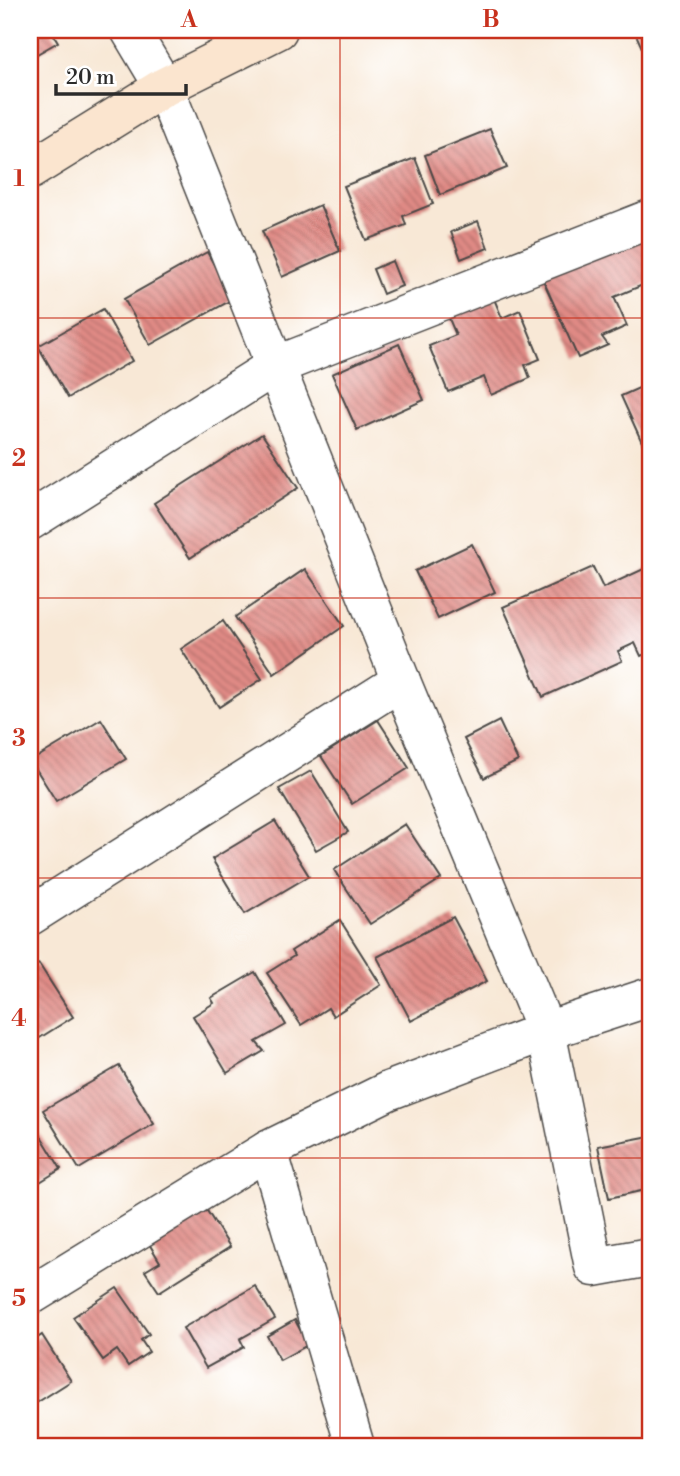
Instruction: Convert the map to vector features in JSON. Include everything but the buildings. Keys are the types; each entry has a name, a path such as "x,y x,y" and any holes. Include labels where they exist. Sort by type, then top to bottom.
{"street":[{"path":"130,30 164,87 401,681 546,1031 594,1267 650,1257"},
{"path":"30,170 164,87 278,30"},
{"path":"30,521 275,366 650,219"},
{"path":"30,916 401,681"},
{"path":"30,1296 268,1150 388,1091 546,1031 650,997"},
{"path":"268,1150 355,1446"}]}
